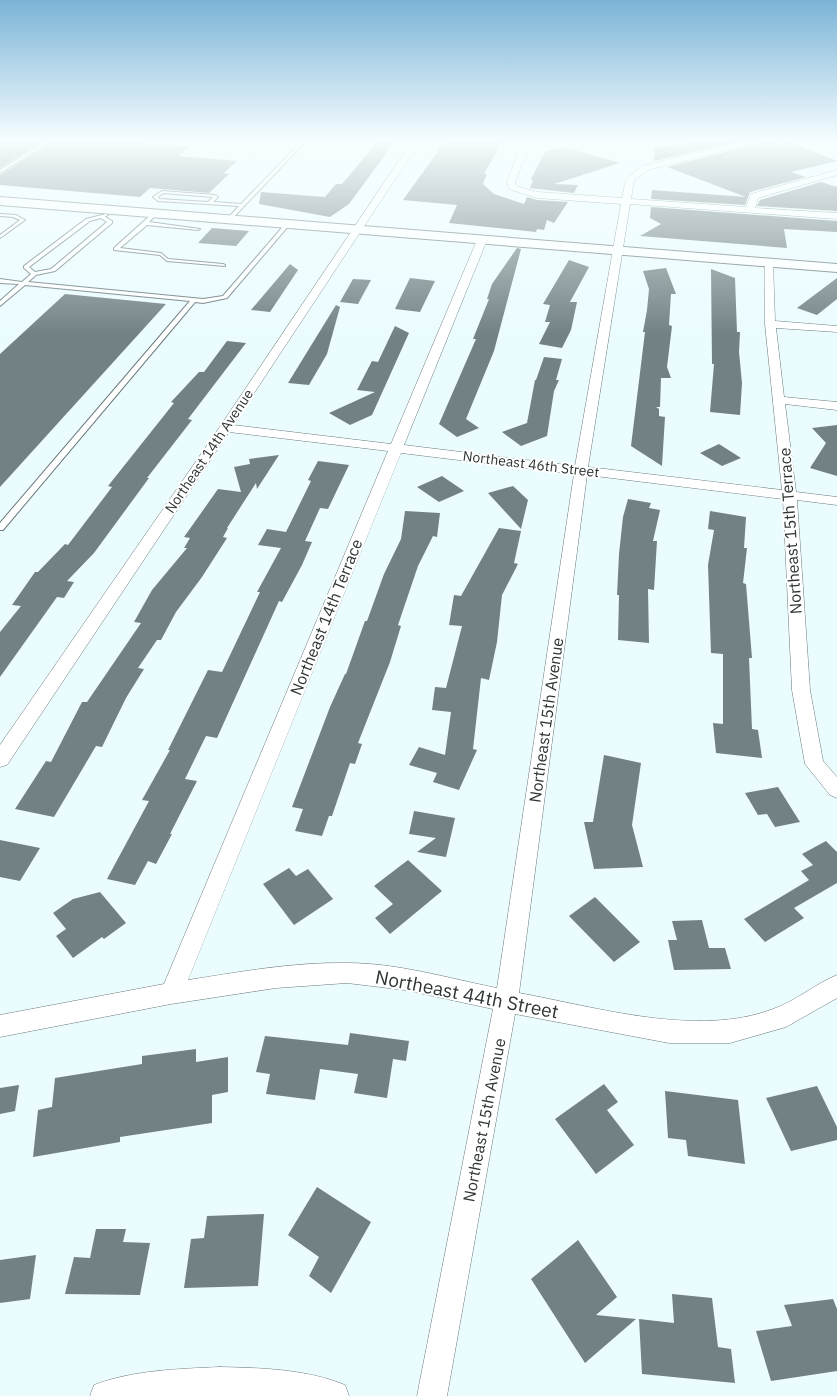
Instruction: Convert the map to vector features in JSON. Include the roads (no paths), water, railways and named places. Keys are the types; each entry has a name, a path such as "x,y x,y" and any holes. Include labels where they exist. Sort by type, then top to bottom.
{"street":[{"path":"34,205 151,218 288,224 837,268"},
{"name":"Northeast 14th Avenue","path":"0,760 373,205"},
{"name":"Northeast 15th Avenue","path":"432,1396 506,1002 581,470 625,205"},
{"path":"675,205 837,216"},
{"path":"750,210 751,205"},
{"name":"Northeast 14th Terrace","path":"171,994 482,240"},
{"name":"Northeast 15th Terrace","path":"768,263 770,324 789,495 801,690 814,764 837,790"},
{"path":"770,324 837,330"},
{"path":"778,400 837,406"},
{"name":"Northeast 46th Street","path":"225,428 837,501"},
{"name":"Northeast 44th Street","path":"0,1026 171,994 276,977 346,973 405,979 506,1002 669,1032 730,1032 778,1020 837,986"},
{"path":"105,1396 140,1388 229,1381 308,1388 334,1396"}],"lane":[{"path":"232,205 241,206"},
{"path":"228,220 241,206"},
{"path":"0,304 34,274 53,270 110,222 107,214 88,220 26,267 34,274"},
{"path":"0,215 14,216 23,220 0,238"},
{"path":"198,229 155,225 151,218 116,249 161,254 167,260 223,265"},
{"path":"0,281 194,300 224,297 288,224"},
{"path":"0,528 194,300"}]}
